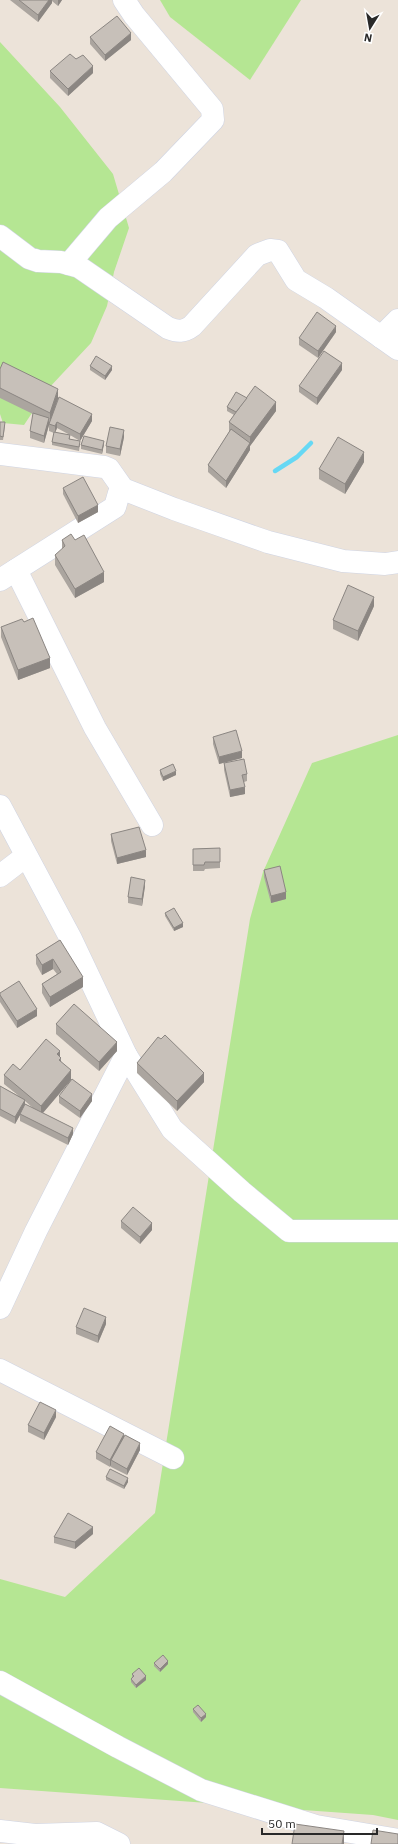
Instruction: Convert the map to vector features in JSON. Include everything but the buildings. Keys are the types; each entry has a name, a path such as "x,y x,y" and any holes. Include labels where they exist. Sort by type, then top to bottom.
{"street":[{"path":"69,264 108,218 163,172 213,120 212,109 134,15 124,0"},
{"path":"0,236 29,258 79,267 168,328 177,331 186,330 192,326 257,255 270,250 278,251 296,280 326,298 390,343 398,320"},
{"path":"0,454 104,467 109,469 124,489 174,509 268,542 343,561 385,564 398,562"},
{"path":"124,489 118,493 115,507 8,575 152,825"},
{"path":"0,806 71,939 126,1055 172,1129 242,1192 289,1231 398,1231"},
{"path":"0,876 26,856"},
{"path":"0,1308 36,1231 126,1055"},
{"path":"0,1370 173,1458"},
{"path":"0,1682 118,1747 201,1790 316,1826 398,1840"},
{"path":"0,1831 35,1834 98,1833 119,1844"}],"green space":[{"path":"160,0 301,0 250,80 170,17"},
{"path":"0,42 60,107 113,174 129,228 114,272 107,306 91,343 48,389 24,425 3,423 0,414"},
{"path":"398,735 398,1820 373,1815 0,1788 0,1579 65,1597 155,1513 250,919 263,872 312,763"}],"waterway":[{"path":"275,471 297,457 311,443"}]}
